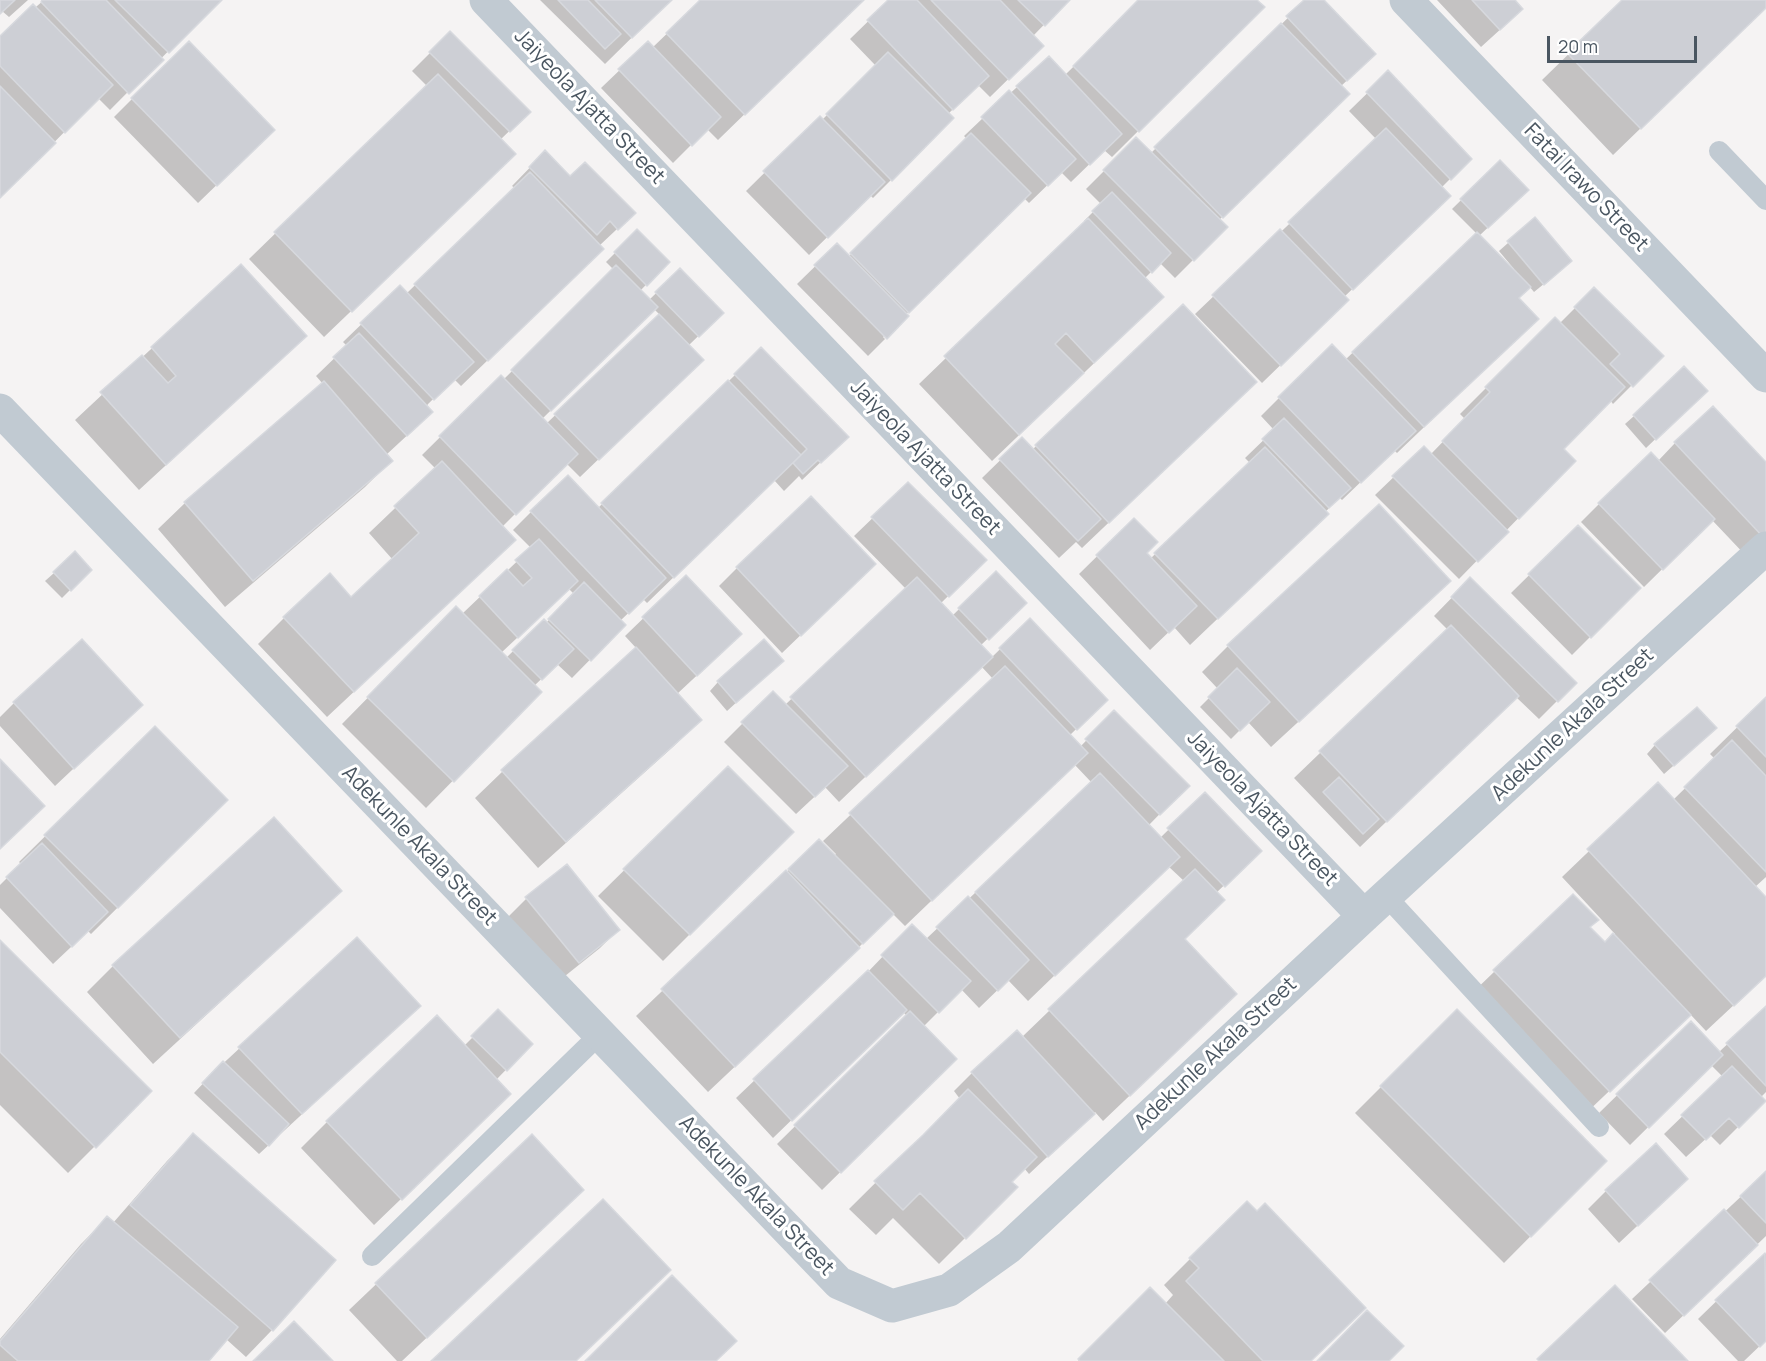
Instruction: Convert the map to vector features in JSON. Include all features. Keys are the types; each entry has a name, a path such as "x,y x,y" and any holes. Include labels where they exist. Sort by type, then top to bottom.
{"street":[{"name":"Jaiyeola Ajatta Street","path":"486,0 1375,906"},
{"name":"Fatai Irawo Street","path":"1406,0 1766,376"},
{"name":"Adekunle Akala Street","path":"0,410 839,1283 892,1306 949,1290 1009,1247 1375,906 1766,548"}],"lane":[{"path":"1719,151 1766,200"},
{"path":"1375,906 1599,1127"},
{"path":"372,1256 600,1034"}],"building":[{"path":"0,0 15,0 0,14"},
{"path":"42,0 106,0 164,60 129,94 41,2"},
{"path":"115,0 222,0 169,53"},
{"path":"558,0 588,0 621,34 605,49"},
{"path":"595,0 672,0 632,38"},
{"path":"700,0 864,0 745,115 666,33"},
{"path":"888,0 917,0 989,76 953,110 867,20"},
{"path":"931,0 1000,0 1044,46 1009,80"},
{"path":"1018,0 1070,0 1045,26"},
{"path":"1138,0 1257,0 1265,7 1139,132 1073,66"},
{"path":"1304,0 1324,0 1376,54 1347,81 1286,16"},
{"path":"1472,0 1515,0 1523,9 1500,30"},
{"path":"1622,0 1766,0 1766,8 1641,129 1567,53"},
{"path":"33,4 113,85 65,133 0,66 0,36"},
{"path":"1281,23 1350,94 1223,218 1154,147"},
{"path":"450,31 531,112 510,132 429,52"},
{"path":"189,41 275,130 217,186 131,98"},
{"path":"648,41 721,117 692,146 618,69"},
{"path":"888,52 954,118 892,181 826,114"},
{"path":"1049,56 1122,134 1090,165 1016,86"},
{"path":"1388,70 1472,159 1451,180 1366,92"},
{"path":"438,74 516,154 352,312 274,232"},
{"path":"0,86 56,143 0,198"},
{"path":"1009,90 1076,159 1048,186 981,117"},
{"path":"820,116 885,182 828,238 763,171"},
{"path":"1386,128 1451,196 1353,290 1288,222"},
{"path":"971,133 1031,193 909,313 850,253"},
{"path":"1136,137 1228,227 1194,261 1103,170"},
{"path":"545,150 570,176 585,162 636,213 618,230 610,221 597,235 529,167"},
{"path":"1500,160 1529,190 1488,228 1460,199"},
{"path":"530,172 604,249 488,361 414,284"},
{"path":"1112,192 1171,253 1152,273 1092,211"},
{"path":"1535,217 1572,261 1544,285 1507,241"},
{"path":"1088,218 1164,297 1094,363 1066,333 1055,344 1084,373 1019,435 944,356"},
{"path":"637,229 670,262 647,286 614,252"},
{"path":"1280,229 1349,300 1281,366 1212,295"},
{"path":"1477,232 1531,287 1519,298 1539,319 1424,427 1352,352"},
{"path":"837,243 909,316 887,339 814,265"},
{"path":"241,264 307,336 166,465 100,392 142,355 168,383 176,376 151,347"},
{"path":"616,265 658,307 551,411 511,370"},
{"path":"680,268 724,313 699,337 655,292"},
{"path":"400,285 474,362 434,400 360,323"},
{"path":"1594,287 1664,356 1633,387 1610,364 1620,354 1574,307"},
{"path":"1183,304 1257,382 1109,523 1035,445"},
{"path":"659,314 704,360 599,460 554,414"},
{"path":"1555,317 1625,387 1564,449 1576,461 1519,519 1442,441 1490,392 1485,387"},
{"path":"359,333 433,412 407,436 333,357"},
{"path":"1332,344 1416,431 1361,483 1278,397"},
{"path":"761,347 849,437 821,463 818,460 803,474 793,463 807,449 734,374"},
{"path":"1684,366 1708,391 1656,440 1633,415"},
{"path":"501,375 578,454 516,515 439,436"},
{"path":"728,380 801,455 674,578 601,503"},
{"path":"324,381 393,461 253,581 184,502"},
{"path":"1713,406 1766,462 1766,540 1674,442"},
{"path":"1284,418 1351,488 1329,508 1262,439"},
{"path":"1022,437 1101,519 1078,541 999,459"},
{"path":"1424,446 1509,532 1478,562 1392,476"},
{"path":"1265,447 1329,514 1218,619 1154,553"},
{"path":"1651,452 1715,519 1663,570 1598,503"},
{"path":"442,461 516,540 354,692 283,617 330,573 351,597 419,533 394,506"},
{"path":"568,475 666,578 629,614 530,511"},
{"path":"908,482 987,560 949,597 871,517"},
{"path":"811,496 876,564 801,636 736,567"},
{"path":"1379,504 1451,581 1299,722 1227,645"},
{"path":"1134,518 1158,542 1147,553 1197,606 1169,633 1096,555"},
{"path":"1578,525 1641,588 1591,638 1528,574"},
{"path":"539,539 578,581 518,638 479,596 507,569 523,586 532,578 515,560"},
{"path":"75,551 92,570 71,591 53,572"},
{"path":"996,571 1027,603 989,640 958,608"},
{"path":"686,575 742,634 697,676 642,617"},
{"path":"917,577 993,657 866,777 790,697"},
{"path":"1470,577 1577,683 1558,702 1451,597"},
{"path":"584,582 626,625 591,661 548,619"},
{"path":"456,606 542,692 454,782 367,697"},
{"path":"1030,618 1108,700 1077,730 999,648"},
{"path":"544,619 574,649 542,680 512,650"},
{"path":"1451,625 1519,696 1387,822 1319,751"},
{"path":"82,639 143,705 74,769 13,702"},
{"path":"764,639 784,661 736,703 717,681"},
{"path":"636,647 702,720 566,842 501,770"},
{"path":"1005,666 1088,753 932,901 849,813"},
{"path":"1237,668 1270,702 1240,731 1208,697"},
{"path":"773,691 848,766 815,797 741,722"},
{"path":"1766,697 1766,757 1736,726"},
{"path":"1697,707 1717,728 1674,766 1654,744"},
{"path":"1114,710 1190,786 1160,815 1085,739"},
{"path":"155,726 228,800 118,908 44,835"},
{"path":"1732,740 1766,776 1766,872 1684,787"},
{"path":"0,759 45,806 0,849"},
{"path":"728,766 794,832 690,935 623,869"},
{"path":"1100,773 1180,857 1055,976 975,892"},
{"path":"1339,777 1379,819 1363,834 1323,792"},
{"path":"1658,782 1766,897 1766,976 1734,1006 1587,849"},
{"path":"1205,792 1262,851 1225,887 1167,828"},
{"path":"274,817 342,891 180,1038 112,965"},
{"path":"819,839 894,914 863,944 788,869"},
{"path":"42,843 108,912 72,947 6,877"},
{"path":"567,864 620,930 579,963 525,897"},
{"path":"1195,869 1225,900 1185,939 1237,994 1130,1096 1048,1009"},
{"path":"786,870 860,948 735,1067 661,989"},
{"path":"1573,894 1599,920 1590,927 1605,942 1613,933 1691,1015 1610,1092 1493,970"},
{"path":"968,896 1029,960 998,991 936,927"},
{"path":"912,924 971,981 939,1013 881,955"},
{"path":"357,937 421,1006 302,1114 238,1047"},
{"path":"0,940 152,1091 96,1148 0,1052"},
{"path":"868,970 907,1010 792,1121 753,1079"},
{"path":"1766,1006 1766,1086 1726,1043"},
{"path":"498,1009 533,1044 507,1071 471,1036"},
{"path":"1457,1009 1607,1161 1531,1237 1380,1086"},
{"path":"910,1011 957,1059 841,1173 794,1125"},
{"path":"437,1015 511,1094 402,1200 326,1121"},
{"path":"1691,1021 1723,1055 1649,1128 1616,1094"},
{"path":"1017,1030 1095,1114 1048,1157 971,1072"},
{"path":"223,1061 289,1124 269,1146 202,1083"},
{"path":"1732,1066 1766,1101 1739,1128 1729,1118 1706,1140 1681,1115"},
{"path":"968,1089 1037,1157 1012,1182 1018,1187 966,1239 920,1193 903,1210 874,1181"},
{"path":"193,1133 336,1260 273,1331 130,1205"},
{"path":"532,1134 584,1190 427,1338 375,1283"},
{"path":"1656,1143 1688,1179 1638,1226 1605,1190"},
{"path":"1766,1171 1766,1223 1740,1196"},
{"path":"603,1199 671,1270 576,1361 431,1361"},
{"path":"1247,1201 1257,1211 1265,1203 1366,1308 1311,1361 1263,1361 1186,1281 1199,1268 1189,1258"},
{"path":"1724,1209 1758,1245 1684,1316 1649,1280"},
{"path":"107,1216 238,1327 209,1361 18,1361 0,1345 0,1341"},
{"path":"1765,1253 1766,1341 1760,1347 1715,1300"},
{"path":"672,1275 737,1341 716,1361 585,1361"},
{"path":"1615,1285 1688,1361 1539,1361 1537,1359"},
{"path":"1150,1287 1224,1361 1080,1361 1078,1359"},
{"path":"1367,1310 1404,1346 1389,1361 1317,1361"},
{"path":"294,1321 333,1361 253,1361"}]}
